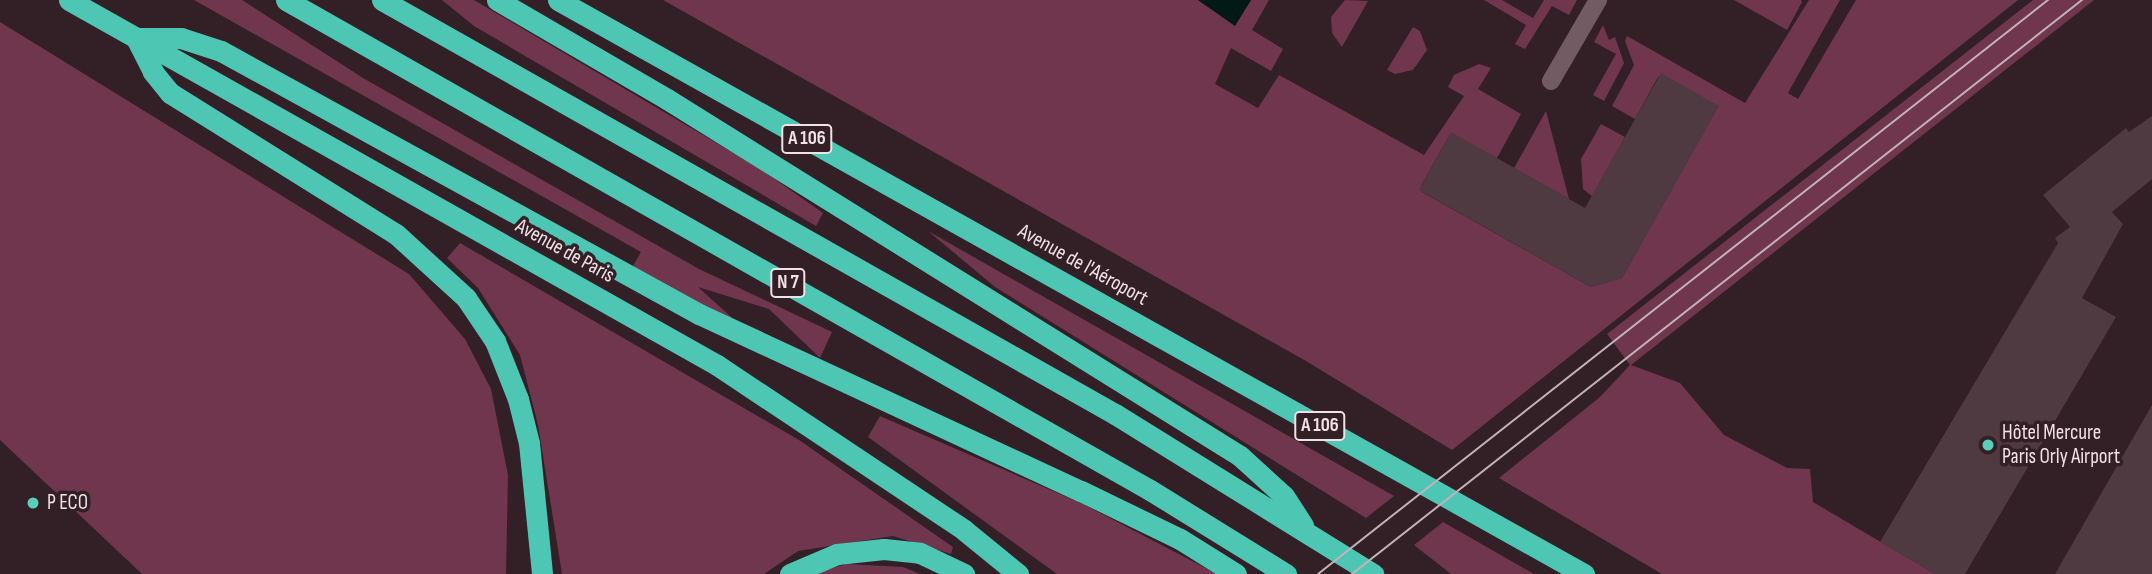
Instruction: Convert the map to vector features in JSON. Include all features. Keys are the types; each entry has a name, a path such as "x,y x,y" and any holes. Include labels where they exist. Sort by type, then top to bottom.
{"highway":[{"name":"Avenue de Paris","path":"69,0 717,365 964,530 1018,574"},
{"name":"N 7","path":"286,0 1150,490 1286,574"},
{"name":"N 7","path":"382,0 1115,414 1373,574"},
{"path":"497,0 667,99 1240,456 1284,496 1306,530"},
{"name":"Avenue de l'Aéroport","path":"558,0 1584,574"},
{"path":"542,574 530,443 518,399 495,341 466,298 396,234 170,93 153,72 136,38 181,38 221,51 699,314 1180,539 1236,574"},
{"path":"532,574 540,542"},
{"path":"790,574 838,554 884,549 920,554 964,574"}],"street":[{"path":"1551,81 1598,0"}],"shaded area":[{"path":"194,0 242,0 363,78 699,269 832,332 820,358 769,309 698,287 739,324 630,271 641,252"},
{"path":"442,0 474,0 759,168 823,213 816,226 474,26"},
{"path":"663,0 1198,0 1235,25 1251,0 1269,0 1252,30 1283,49 1271,71 1231,48 1215,84 1258,108 1279,75 1424,155 1464,96 1448,87 1454,75 1479,64 1491,68 1478,89 1521,114 1497,158 1449,136 1421,186 1422,192 1591,287 1622,278 1716,110 1664,76 1658,77 1635,119 1612,106 1634,65 1625,41 1627,36 1745,103 1809,0 1840,0 1788,93 1798,99 1856,0 2018,0 1452,450 1306,361"},
{"path":"1198,0 1251,0 1235,26"},
{"path":"1345,0 1368,1 1342,47 1332,33 1331,17"},
{"path":"1484,0 1502,0 1533,18 1544,0 1577,0 1569,15 1552,6 1525,49 1515,44 1526,25"},
{"path":"1734,0 1801,0 1802,2 1787,30"},
{"path":"2033,0 2094,0 1631,365 1680,383 1724,435 1787,468 1810,469 1813,502 1935,574 1662,574 1499,478 1600,397 1630,365 1607,334"},
{"path":"0,22 409,274 465,339 491,389 508,475 506,574 142,574 0,440"},
{"path":"1603,25 1609,40 1615,37 1624,63 1604,101 1593,95 1616,54 1594,42"},
{"path":"1413,27 1420,31 1427,50 1413,70 1395,74 1387,70"},
{"path":"1546,111 1569,199 1514,168"},
{"path":"1601,124 1625,137 1592,196 1583,189 1581,159"},
{"path":"928,231 1394,496 1366,518 995,287"},
{"path":"460,243 799,440 953,547 951,554 893,536 798,551 764,574 562,574 538,425 520,355 478,288 447,258"},
{"path":"880,416 1083,504 1217,574 1057,574 868,437"},
{"path":"1443,522 1534,574 1451,574 1414,545"},
{"path":"846,564 903,567 920,574 813,574"}],"building":[{"path":"1661,73 1719,106 1622,278 1591,287 1419,190 1451,132 1585,208"},
{"name":"Hôtel Mercure Paris Orly Airport","path":"2152,116 2152,179 2112,212 2123,224 2082,298 2116,317 1965,574 1935,574 1880,542 2058,243 2055,238 2070,227 2043,195 2126,128 2129,132"},
{"name":"Hôtel Mercure Paris Orly Airport","path":"2152,405 2152,574 2055,574"}],"tram line":[{"path":"1318,574 2048,0"},
{"path":"1352,574 2082,0"}],"place":[{"name":"Hôtel Mercure Paris Orly Airport","path":"1988,445"},
{"name":"P ECO","path":"33,503"}]}
